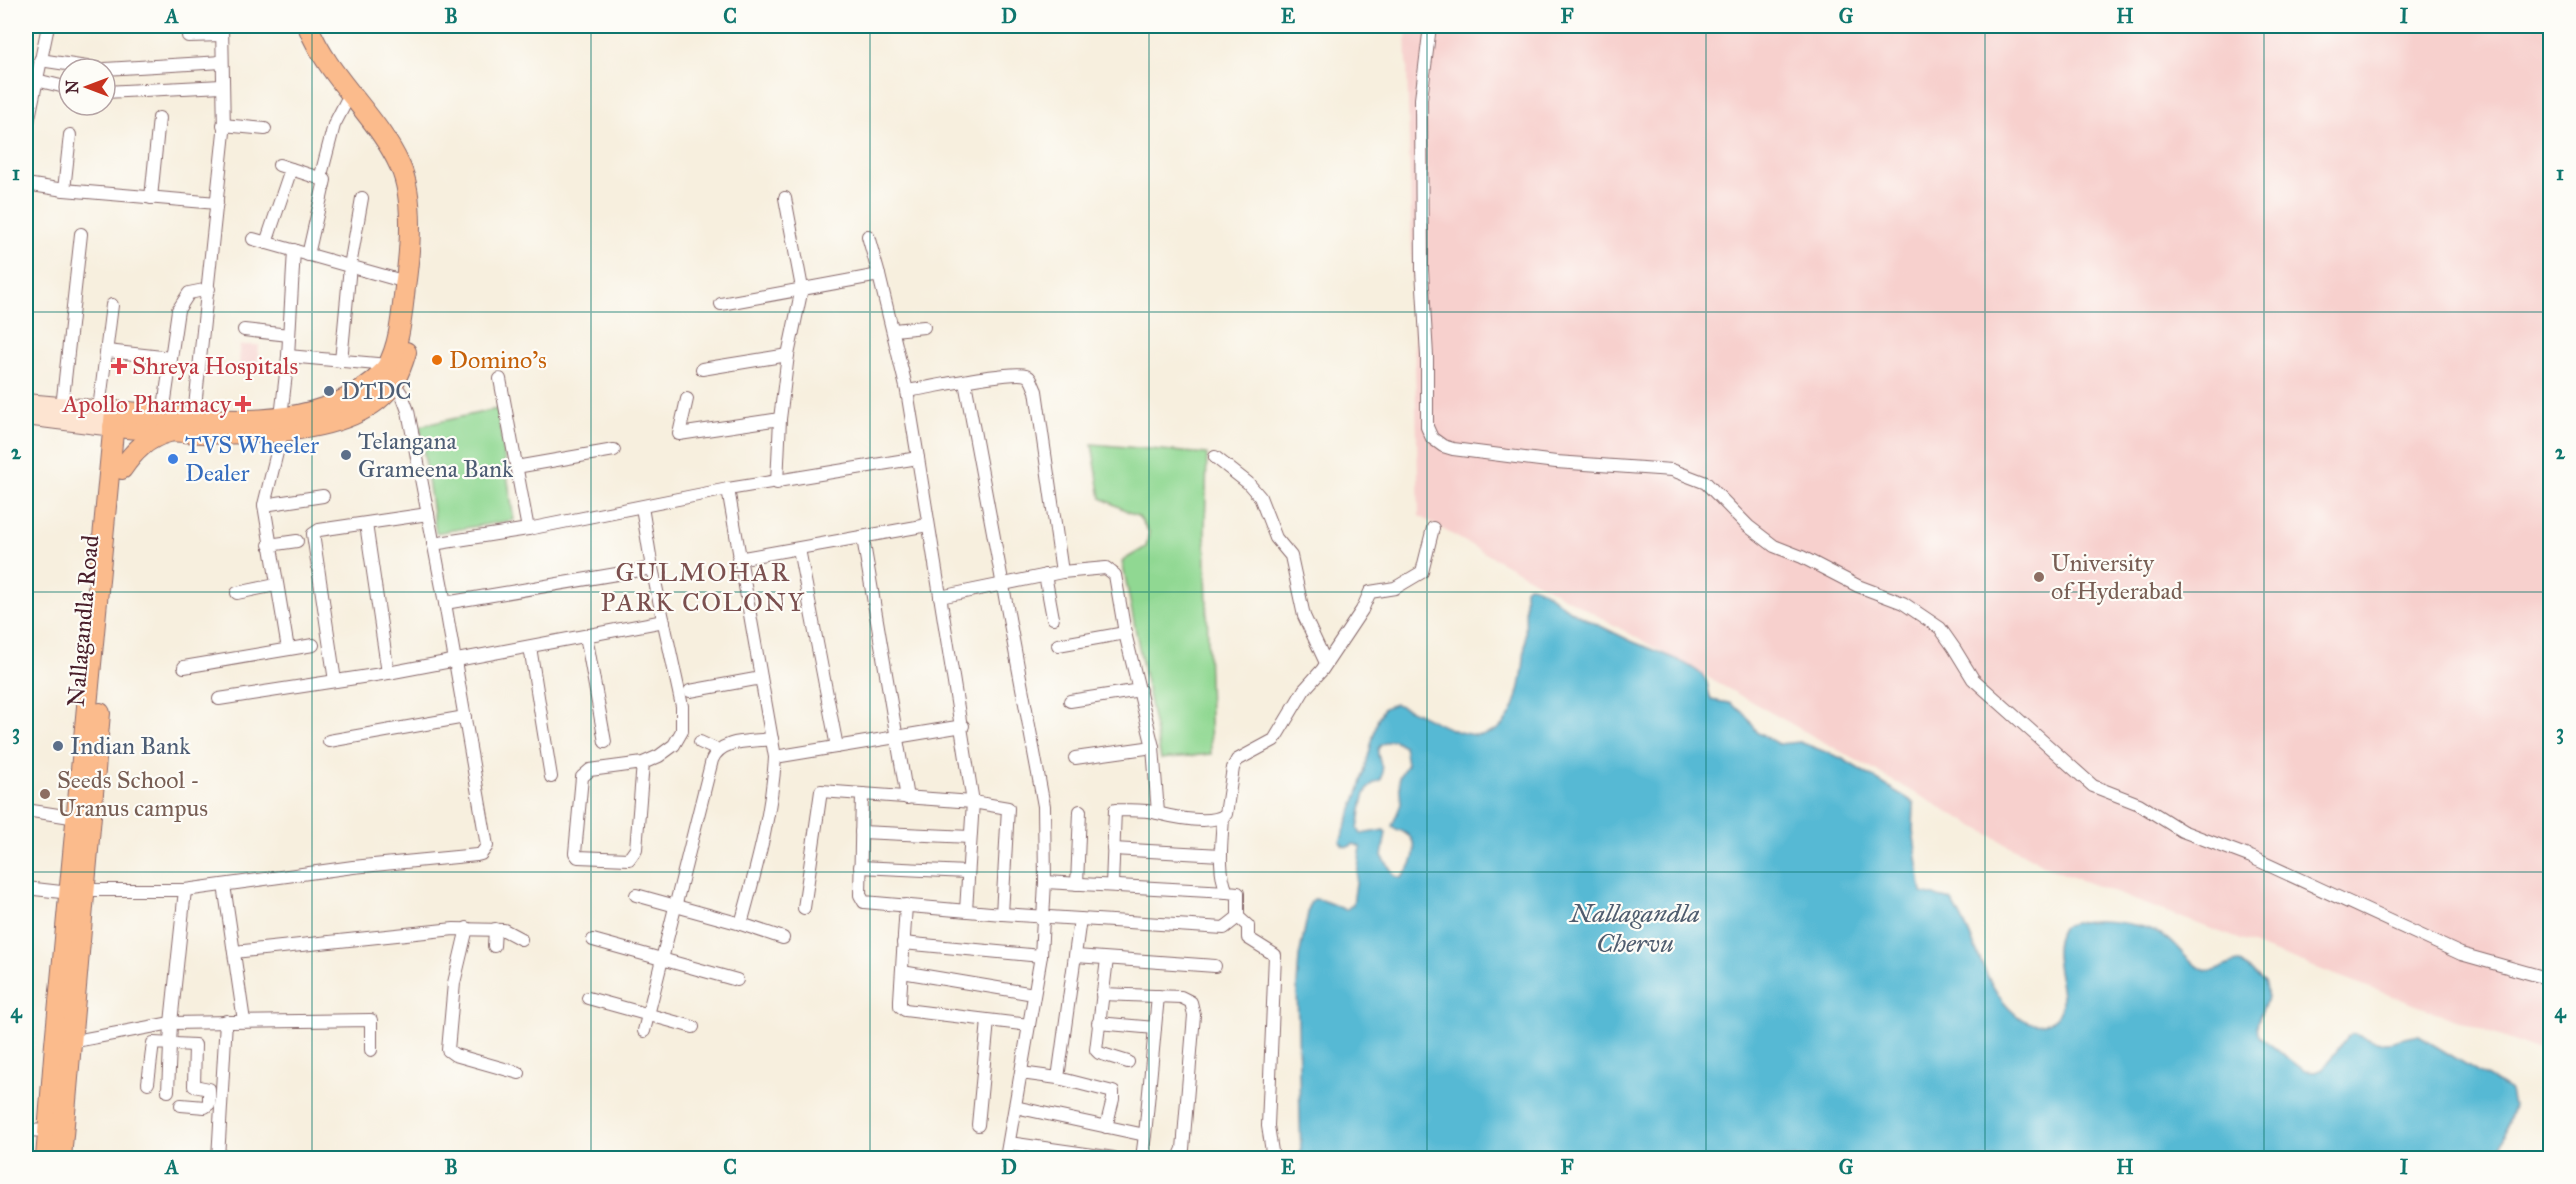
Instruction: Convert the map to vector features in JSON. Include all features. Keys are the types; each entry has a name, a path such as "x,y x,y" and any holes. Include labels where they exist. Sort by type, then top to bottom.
{"main road":[{"path":"308,26 322,54 390,149 400,167 406,185 409,229 406,282 396,341 395,369"},
{"path":"26,403 116,417 175,431 226,433 281,425 331,422 357,412 376,400 395,369 414,314 419,228 417,184 411,162 401,143 335,49 322,26"},
{"path":"26,416 116,417 163,414 255,420 281,425"},
{"name":"Nallagandla Road","path":"46,1158 78,892 122,469 116,417"},
{"name":"Nallagandla Road","path":"61,1158 78,892 77,818 116,417"},
{"path":"122,469 140,446 159,435 175,431"}],"street":[{"path":"26,132 33,76 40,60 48,26"},
{"path":"1430,26 1420,99 1427,427 1432,438 1443,447 1453,449 1556,462 1672,470 1706,483 1748,526 1774,546 1802,557 1858,586 1904,603 1940,628 1973,680 2093,786 2139,804 2182,831 2251,857 2461,954 2550,979"},
{"path":"188,36 222,30 224,125 209,289 194,417"},
{"path":"40,60 57,63"},
{"path":"117,68 222,62"},
{"path":"33,76 57,84"},
{"path":"117,91 222,86"},
{"path":"321,179 334,125 350,94"},
{"path":"151,198 159,118"},
{"path":"224,125 265,129"},
{"path":"64,190 70,135"},
{"path":"266,243 285,167 326,180 308,255"},
{"path":"26,184 64,190 217,203"},
{"path":"341,361 350,266 362,198"},
{"path":"777,483 780,419 788,356 802,288 785,198"},
{"path":"62,407 81,234"},
{"path":"868,236 894,330 907,391 963,726 974,802 967,872 966,910"},
{"path":"253,239 406,282"},
{"path":"288,649 264,505 281,425 288,356 294,250"},
{"path":"721,304 879,275"},
{"path":"163,414 178,310 189,292 209,289"},
{"path":"112,305 107,351 116,417"},
{"path":"894,330 924,327"},
{"path":"244,330 289,335"},
{"path":"107,351 171,358"},
{"path":"26,888 78,892 185,890 353,867 482,854 487,846 488,841 428,514 408,411 395,369 288,356"},
{"path":"702,369 788,356"},
{"path":"907,391 1016,374 1025,375 1032,381 1036,391 1062,572"},
{"path":"500,379 528,529"},
{"path":"965,382 1044,806 1045,882 1041,956 1006,1158"},
{"path":"687,399 679,434 780,419"},
{"path":"516,467 614,450"},
{"path":"1215,457 1248,483 1260,497 1276,538 1291,556 1304,616 1326,663"},
{"path":"433,544 528,529 728,489 777,483 918,458"},
{"path":"728,489 738,559 775,757 773,790 767,821 741,924"},
{"path":"264,505 323,496"},
{"path":"642,507 652,568 682,706 682,731 674,745 659,756 643,763 590,770 582,777 574,853 578,857 629,859 633,856 636,849 643,763"},
{"path":"335,681 313,534 319,530 428,514"},
{"path":"366,524 388,673"},
{"path":"738,559 928,525"},
{"path":"1227,892 1224,885 1221,855 1223,817 1226,814 1233,768 1237,760 1274,740 1304,690 1326,663 1362,610 1370,592 1395,588 1422,572 1433,528"},
{"path":"863,538 907,798"},
{"path":"269,545 297,541"},
{"path":"799,549 837,747"},
{"path":"445,603 652,568"},
{"path":"940,597 1062,572 1100,568 1110,570 1115,575 1125,633 1153,747 1158,813"},
{"path":"1045,575 1053,618"},
{"path":"237,593 276,585"},
{"path":"219,699 388,673 664,621"},
{"path":"1058,645 1125,633"},
{"path":"586,636 605,742"},
{"path":"184,667 313,645"},
{"path":"530,647 551,777"},
{"path":"690,691 761,678"},
{"path":"1070,701 1140,690"},
{"path":"329,741 465,717"},
{"path":"775,757 963,726"},
{"path":"644,1031 712,760 717,750 725,745 772,739"},
{"path":"700,742 717,750"},
{"path":"1075,758 1153,747"},
{"path":"804,908 821,791 1004,806 1010,812 1002,914"},
{"path":"862,794 860,895 864,902 1002,914 1224,928 1238,918"},
{"path":"26,810 77,818"},
{"path":"1112,885 1115,810"},
{"path":"1077,884 1080,811"},
{"path":"1101,811 1158,813 1169,817 1192,819 1215,820 1223,817"},
{"path":"861,832 970,837"},
{"path":"1113,849 1221,855"},
{"path":"860,867 967,872"},
{"path":"1045,882 1238,893 1238,918"},
{"path":"224,885 244,1021"},
{"path":"168,1091 171,1023 185,890"},
{"path":"636,895 677,905 783,938"},
{"path":"906,905 900,1006 905,1010 1029,1026"},
{"path":"1238,918 1248,926 1248,938 1275,955 1268,1126 1273,1158"},
{"path":"1058,1078 1080,919"},
{"path":"234,952 467,928 504,930 521,939"},
{"path":"467,928 454,983 449,1052 519,1073"},
{"path":"494,946 495,929"},
{"path":"593,940 737,980"},
{"path":"903,943 1041,956"},
{"path":"1076,956 1215,966"},
{"path":"1107,959 1098,1023 1097,1052 1128,1062"},
{"path":"902,972 1034,994"},
{"path":"1102,994 1186,998 1193,1008 1183,1149 1179,1158"},
{"path":"1142,1158 1158,996"},
{"path":"588,998 693,1027"},
{"path":"70,1042 171,1023 371,1020 371,1050"},
{"path":"218,1158 226,1021"},
{"path":"978,1125 988,1021"},
{"path":"1098,1023 1155,1028"},
{"path":"148,1083 153,1043 171,1042 195,1045 194,1086 208,1088 210,1091 209,1104 207,1107 181,1105"},
{"path":"1021,1073 1058,1078 1113,1092 1106,1127"},
{"path":"1015,1107 1144,1135"},
{"path":"26,1130 49,1131"},
{"path":"1010,1143 1114,1158"}],"shaded area":[{"name":"University of Hyderabad","path":"1406,26 2550,26 2550,1055 2051,869 1419,516"},
{"path":"240,345 259,345 257,370 239,368"}],"green space":[{"path":"497,409 514,520 436,533 420,426"},
{"path":"1092,444 1207,454 1205,531 1211,754 1161,759 1122,561 1146,547 1149,532 1139,517 1101,498"}],"water":[{"name":"Nallagandla Chervu","path":"1528,586 1540,589 1578,615 1693,668 1706,680 1711,700 1729,703 1744,713 1758,733 1778,744 1800,742 1841,758 1910,800 1914,804 1913,830 1922,893 1951,900 1995,989 2020,1018 2031,1023 2043,1023 2058,1015 2062,999 2056,950 2062,928 2071,924 2097,921 2140,926 2167,938 2197,967 2213,971 2239,962 2265,982 2267,997 2258,1022 2259,1036 2305,1071 2315,1072 2323,1069 2347,1037 2352,1034 2382,1042 2419,1036 2510,1091 2513,1106 2498,1158 1301,1158 1297,985 1299,957 1310,903 1314,899 1346,910 1353,904 1361,847 1354,844 1348,847 1343,846 1340,842 1360,788 1378,718 1384,708 1395,704 1455,730 1476,735 1494,731 1508,719 1517,700 1522,677 1525,652 1525,589","holes":["1394,740 1404,746 1407,764 1399,777 1401,804 1392,826 1410,837 1414,855 1409,868 1401,878 1395,876 1382,856 1386,832 1384,830 1361,834 1358,829 1361,807 1366,793 1369,787 1381,780 1379,747"]}],"place":[{"name":"Domino's","path":"437,360"},
{"name":"Shreya Hospitals","path":"119,366"},
{"name":"DTDC","path":"329,391"},
{"name":"Apollo Pharmacy","path":"243,404"},
{"name":"Telangana Grameena Bank","path":"346,455"},
{"name":"TVS Wheeler Dealer","path":"173,459"},
{"name":"University of Hyderabad","path":"2039,577"},
{"name":"Indian Bank","path":"58,746"},
{"name":"Seeds School - Uranus campus","path":"45,794"}],"district":[{"name":"GULMOHAR PARK COLONY","path":"703,587"}]}
